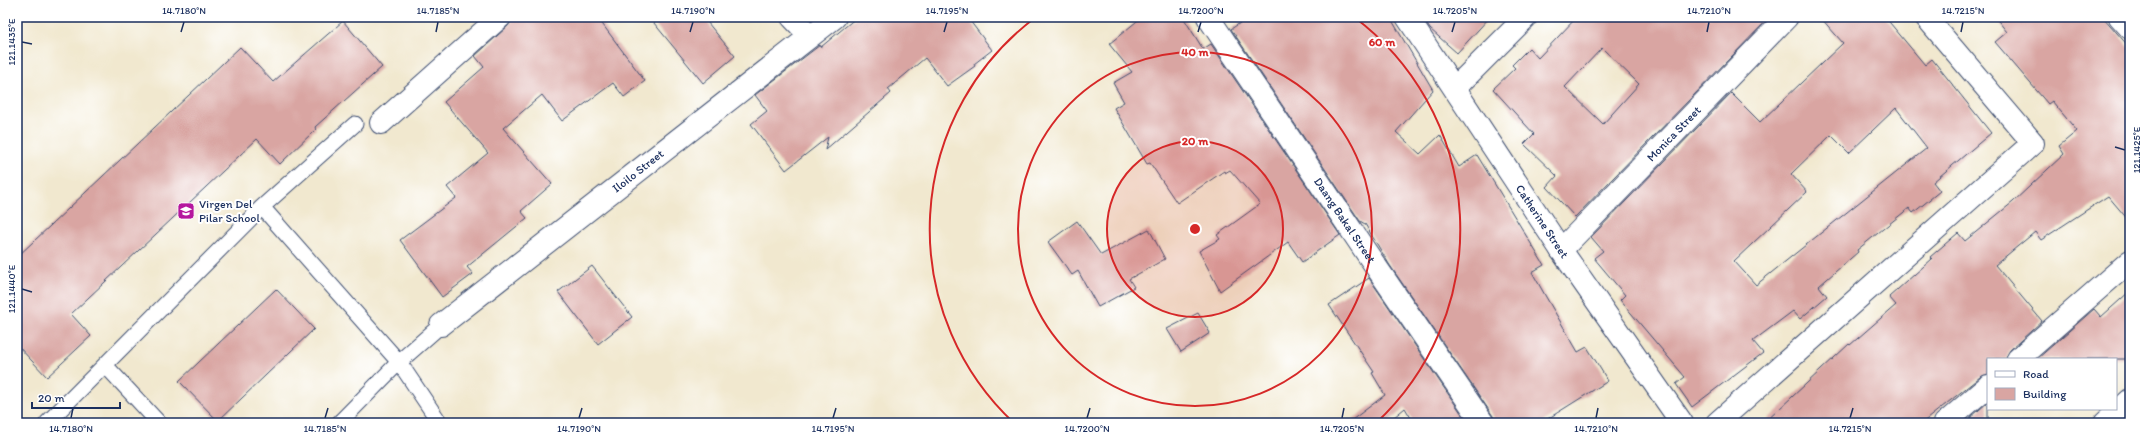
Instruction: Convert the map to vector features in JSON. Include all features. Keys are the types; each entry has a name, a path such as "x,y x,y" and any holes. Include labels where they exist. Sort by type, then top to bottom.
{"street":[{"path":"381,123 500,17"},
{"path":"792,17 809,35"},
{"name":"Iloilo Street","path":"441,324 809,35 835,17"},
{"name":"Daang Bakal Street","path":"1208,17 1368,256 1483,423"},
{"name":"Catherine Street","path":"1407,17 1561,250 1682,423"},
{"path":"1455,88 1526,17"},
{"name":"Monica Street","path":"1561,250 1788,17"},
{"path":"1717,423 2033,143 1926,17"},
{"path":"2120,17 2130,28"},
{"path":"2019,358 2130,261"},
{"path":"1945,423 1987,387"},
{"path":"2105,423 2130,400"}],"lane":[{"path":"47,423 262,207 355,124"},
{"path":"262,207 399,362 440,423"},
{"path":"339,423 399,362 441,324"},
{"path":"105,365 159,423"}],"building":[{"path":"514,17 597,17 645,81 624,97 613,83 562,121 542,95 503,128 552,184 521,211 527,218 467,267 473,274 442,297 400,240 456,198 447,187 488,153 444,102 484,67 475,56 508,26"},
{"path":"649,17 703,17 735,56 703,83"},
{"path":"857,17 967,17 992,50 974,64 975,66 947,86 925,58 888,89 891,93 825,150 828,137 786,170 751,124 767,111 755,95 820,45 821,47"},
{"path":"1142,17 1183,17 1203,49 1211,44 1340,235 1302,262 1288,242 1220,291 1199,251 1220,239 1217,235 1260,204 1230,170 1225,173 1224,171 1177,203 1150,163 1147,164 1114,108 1124,102 1113,83 1132,72 1109,44"},
{"path":"1249,17 1390,17 1433,90 1396,132 1420,154 1440,135 1459,167 1477,155 1544,265 1532,272 1546,297 1578,352 1587,347 1608,381 1541,423 1495,423 1493,416 1389,264 1365,224 1360,221 1231,29"},
{"path":"1422,17 1490,17 1457,53 1430,29"},
{"path":"1577,17 1770,17 1575,217 1547,187 1557,176 1524,144 1534,134 1493,89 1515,68 1512,65 1529,48 1538,58","holes":["1602,48 1639,84 1603,124 1565,87"]},
{"path":"1820,17 1885,17 1925,65 1932,59 1991,133 1933,182 1940,191 1913,213 1909,208 1857,250 1858,252 1819,286 1827,296 1800,319 1793,311 1753,341 1763,353 1692,407 1676,384 1685,377 1620,300 1625,295 1594,258 1603,251 1591,237 1731,93 1760,122 1843,43","holes":["1896,108 1927,148 1756,285 1734,261 1807,192 1791,174 1831,135 1849,153"]},
{"path":"1995,17 2103,17 2130,48 2130,222 2108,196 2041,240 2035,232 1995,265 2042,321 2010,350 2006,358 1987,358 1987,374 1980,377 1922,423 1764,423 1849,344 1850,345 1896,305 1889,297 1932,259 1930,257 1958,233 1965,241 2013,202 2064,154 2059,146 2077,131 2052,101 2048,104 1995,42 2007,32"},
{"name":"Virgen Del Pilar School","path":"343,21 382,67 315,127 316,129 280,164 257,139 71,314 91,336 47,377 17,345 17,257 240,47 273,82"},
{"path":"1077,221 1101,255 1149,229 1165,259 1129,279 1134,287 1098,307 1078,271 1072,275 1048,242"},
{"path":"592,266 632,317 598,344 558,292"},
{"path":"1369,278 1468,423 1414,423 1405,408 1387,423 1348,423 1385,395 1372,373 1374,372 1329,305"},
{"path":"276,289 314,329 218,421 179,381"},
{"path":"2130,291 2130,359 2038,358 2094,309 2101,317"},
{"path":"1198,313 1210,333 1181,352 1167,329"},
{"path":"1987,403 1988,423 1975,423 1970,418"}],"place":[{"name":"Virgen Del Pilar School","path":"186,211"}]}
